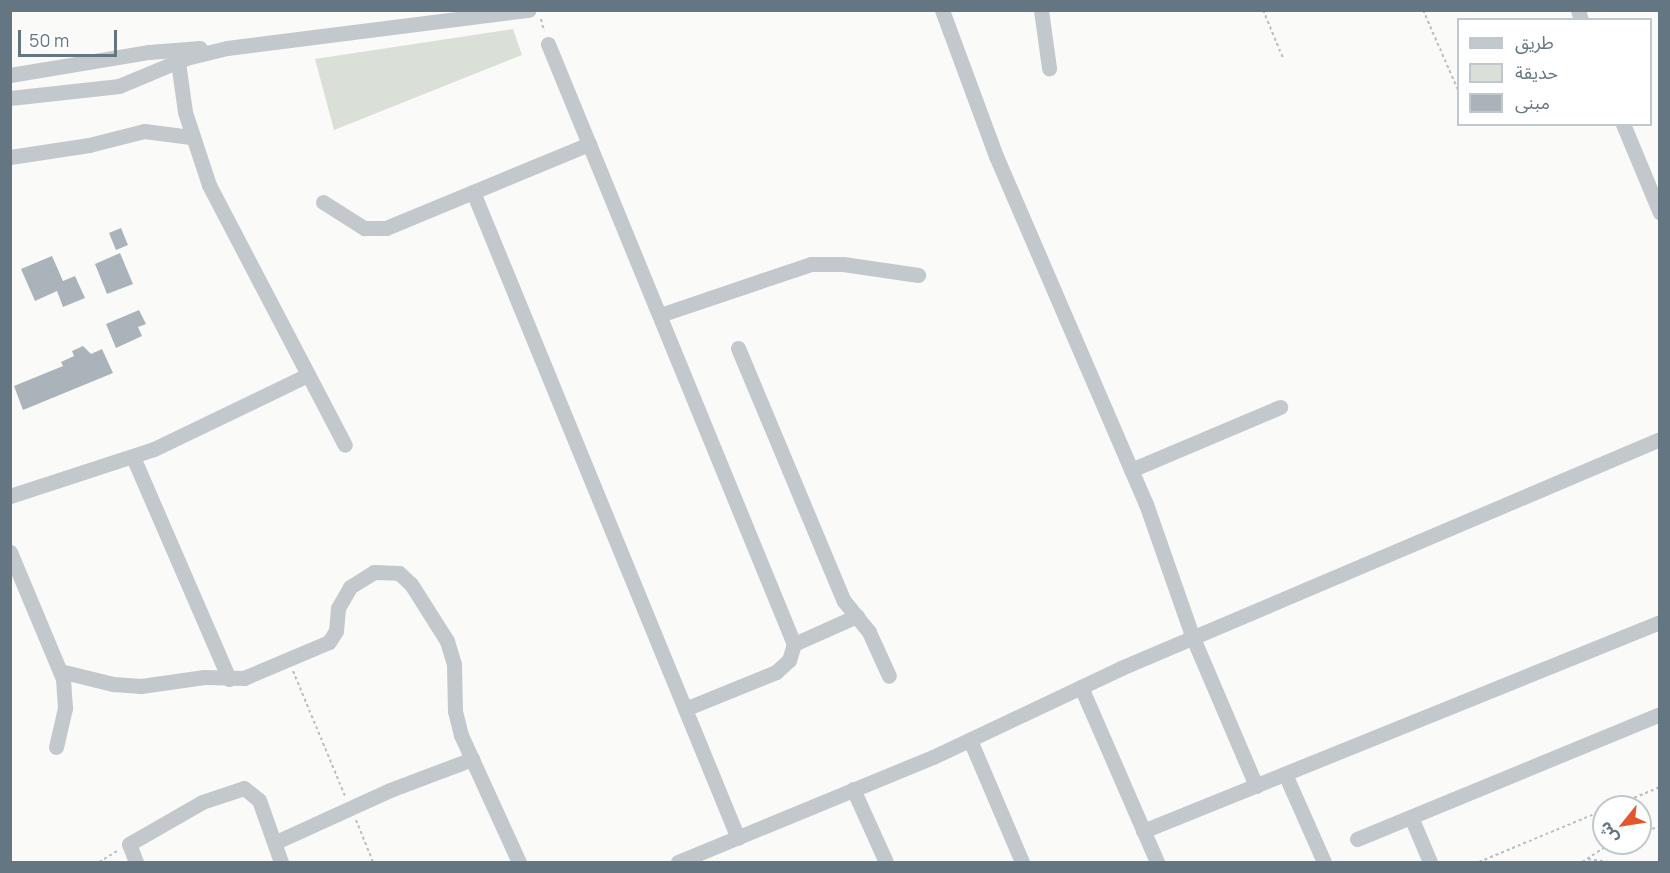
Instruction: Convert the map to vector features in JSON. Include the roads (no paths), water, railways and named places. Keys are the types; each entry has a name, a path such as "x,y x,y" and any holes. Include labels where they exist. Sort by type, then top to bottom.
{"street":[{"path":"10,75 149,52 227,48 439,16 529,10"},
{"path":"942,10 996,156 1131,470 1193,638 1256,786"},
{"path":"1041,10 1049,68"},
{"path":"548,44 794,644 789,660 776,672 685,709"},
{"path":"10,98 119,86 178,62 227,48"},
{"path":"178,62 192,137 219,208 345,445"},
{"path":"1624,126 1659,213"},
{"path":"10,157 89,145 144,131 192,137"},
{"path":"323,202 357,225 379,230 590,144"},
{"path":"473,192 738,837"},
{"path":"660,315 811,264 843,264 918,275"},
{"path":"738,348 844,601 869,632 889,676"},
{"path":"10,496 134,457 308,375"},
{"path":"1131,470 1280,407"},
{"path":"678,862 970,740 1081,687 1193,638 1659,439"},
{"path":"134,457 228,679"},
{"path":"10,552 60,670 66,698 56,747"},
{"path":"60,670 127,686 168,685 204,677 244,678 332,639 341,600 356,582 380,571 399,573 411,584 447,641 454,664 455,711 472,759 519,862"},
{"path":"794,644 857,616"},
{"path":"1143,831 1659,622"},
{"path":"1081,687 1157,862"},
{"path":"1358,839 1659,714"},
{"path":"970,740 1022,862"},
{"path":"276,842 350,808 472,759"},
{"path":"1285,774 1324,862"},
{"path":"136,862 129,844 202,802 244,788 256,794 276,842 281,862"},
{"path":"854,789 886,862"},
{"path":"1411,817 1430,862"}]}
